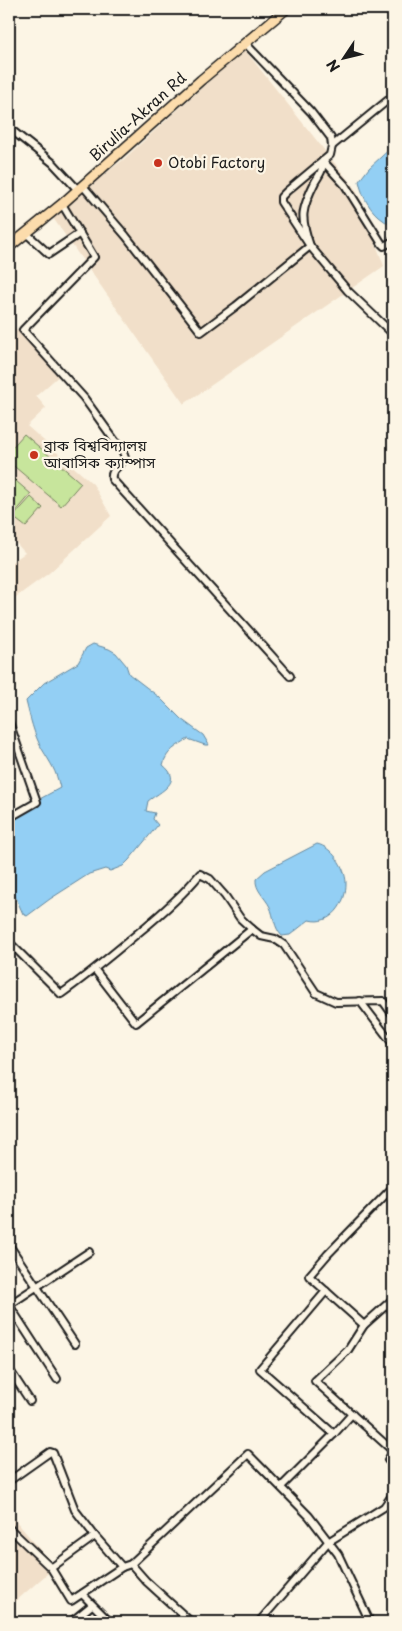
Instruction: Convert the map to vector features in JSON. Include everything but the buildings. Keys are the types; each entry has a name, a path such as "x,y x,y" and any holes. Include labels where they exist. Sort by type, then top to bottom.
{"highway":[{"name":"Birulia-Akran Rd","path":"9,247 81,188 193,86 286,9"}],"street":[{"path":"245,43 311,112 331,138 330,155 281,197 283,205 310,246 348,291 393,334"},
{"path":"332,146 393,96"},
{"path":"9,128 81,188 126,236 200,332 236,306 310,246"},
{"path":"323,161 346,185 382,244 384,246 393,242"},
{"path":"310,246 303,226 302,213 323,168 323,161"},
{"path":"62,204 94,257 23,330 84,398 123,452 125,458 113,470 112,479 290,676"},
{"path":"26,233 49,254 80,233"},
{"path":"9,722 37,802 9,818"},
{"path":"9,942 62,994 95,970 159,916 200,874 210,880 225,896 240,918 252,929 261,936 275,939 284,945 316,993 336,1002 383,1001 393,1016"},
{"path":"95,970 136,1022 252,929"},
{"path":"360,1001 393,1044"},
{"path":"364,1325 310,1276 328,1254 393,1187"},
{"path":"9,1245 75,1344"},
{"path":"57,1379 9,1305 89,1252"},
{"path":"326,1291 260,1369 334,1434"},
{"path":"393,1299 364,1325 348,1350 315,1380 393,1452 388,1460 393,1465"},
{"path":"9,1369 30,1401"},
{"path":"281,1487 352,1414"},
{"path":"9,1481 50,1452 53,1453 75,1510 122,1567"},
{"path":"9,1528 50,1568 71,1601 122,1567 130,1564 248,1454 309,1516 338,1554 370,1622"},
{"path":"258,1622 328,1542 384,1507 393,1494"},
{"path":"50,1568 95,1536"},
{"path":"130,1564 191,1622"},
{"path":"82,1594 110,1622"},
{"path":"71,1622 92,1605"}],"shaded area":[{"path":"244,49 356,190 384,266 184,404 53,218 124,159"},
{"name":"ব্রাক বিশ্ববিদ্যালয় আবাসিক ক্যাম্পাস","path":"9,322 61,374 36,396 46,408 27,426 93,484 111,516 49,573 9,602 9,564 25,553 9,535"},
{"path":"9,1513 55,1567 9,1607"}],"green space":[{"path":"24,434 81,483 61,506 9,462 9,451"},
{"path":"9,475 31,494 9,520"},
{"path":"31,497 43,508 26,527 13,517"}],"water":[{"path":"393,146 393,226 380,218 370,208 363,195 359,181 369,168"},
{"path":"93,644 116,653 126,665 129,674 159,697 181,719 203,735 209,745 188,739 172,749 164,760 163,765 169,771 171,781 164,790 148,801 146,811 155,813 153,819 158,825 123,866 110,871 105,869 89,874 27,916 23,914 9,882 9,819 60,788 51,763 42,749 32,726 26,701 44,683 78,663 86,648"},
{"path":"317,844 333,853 343,870 346,882 344,898 341,905 331,916 324,920 309,920 290,935 282,936 276,926 270,907 257,887 256,879 265,871"}],"place":[{"name":"Otobi Factory","path":"158,163"},
{"name":"ব্রাক বিশ্ববিদ্যালয় আবাসিক ক্যাম্পাস","path":"34,455"}]}
